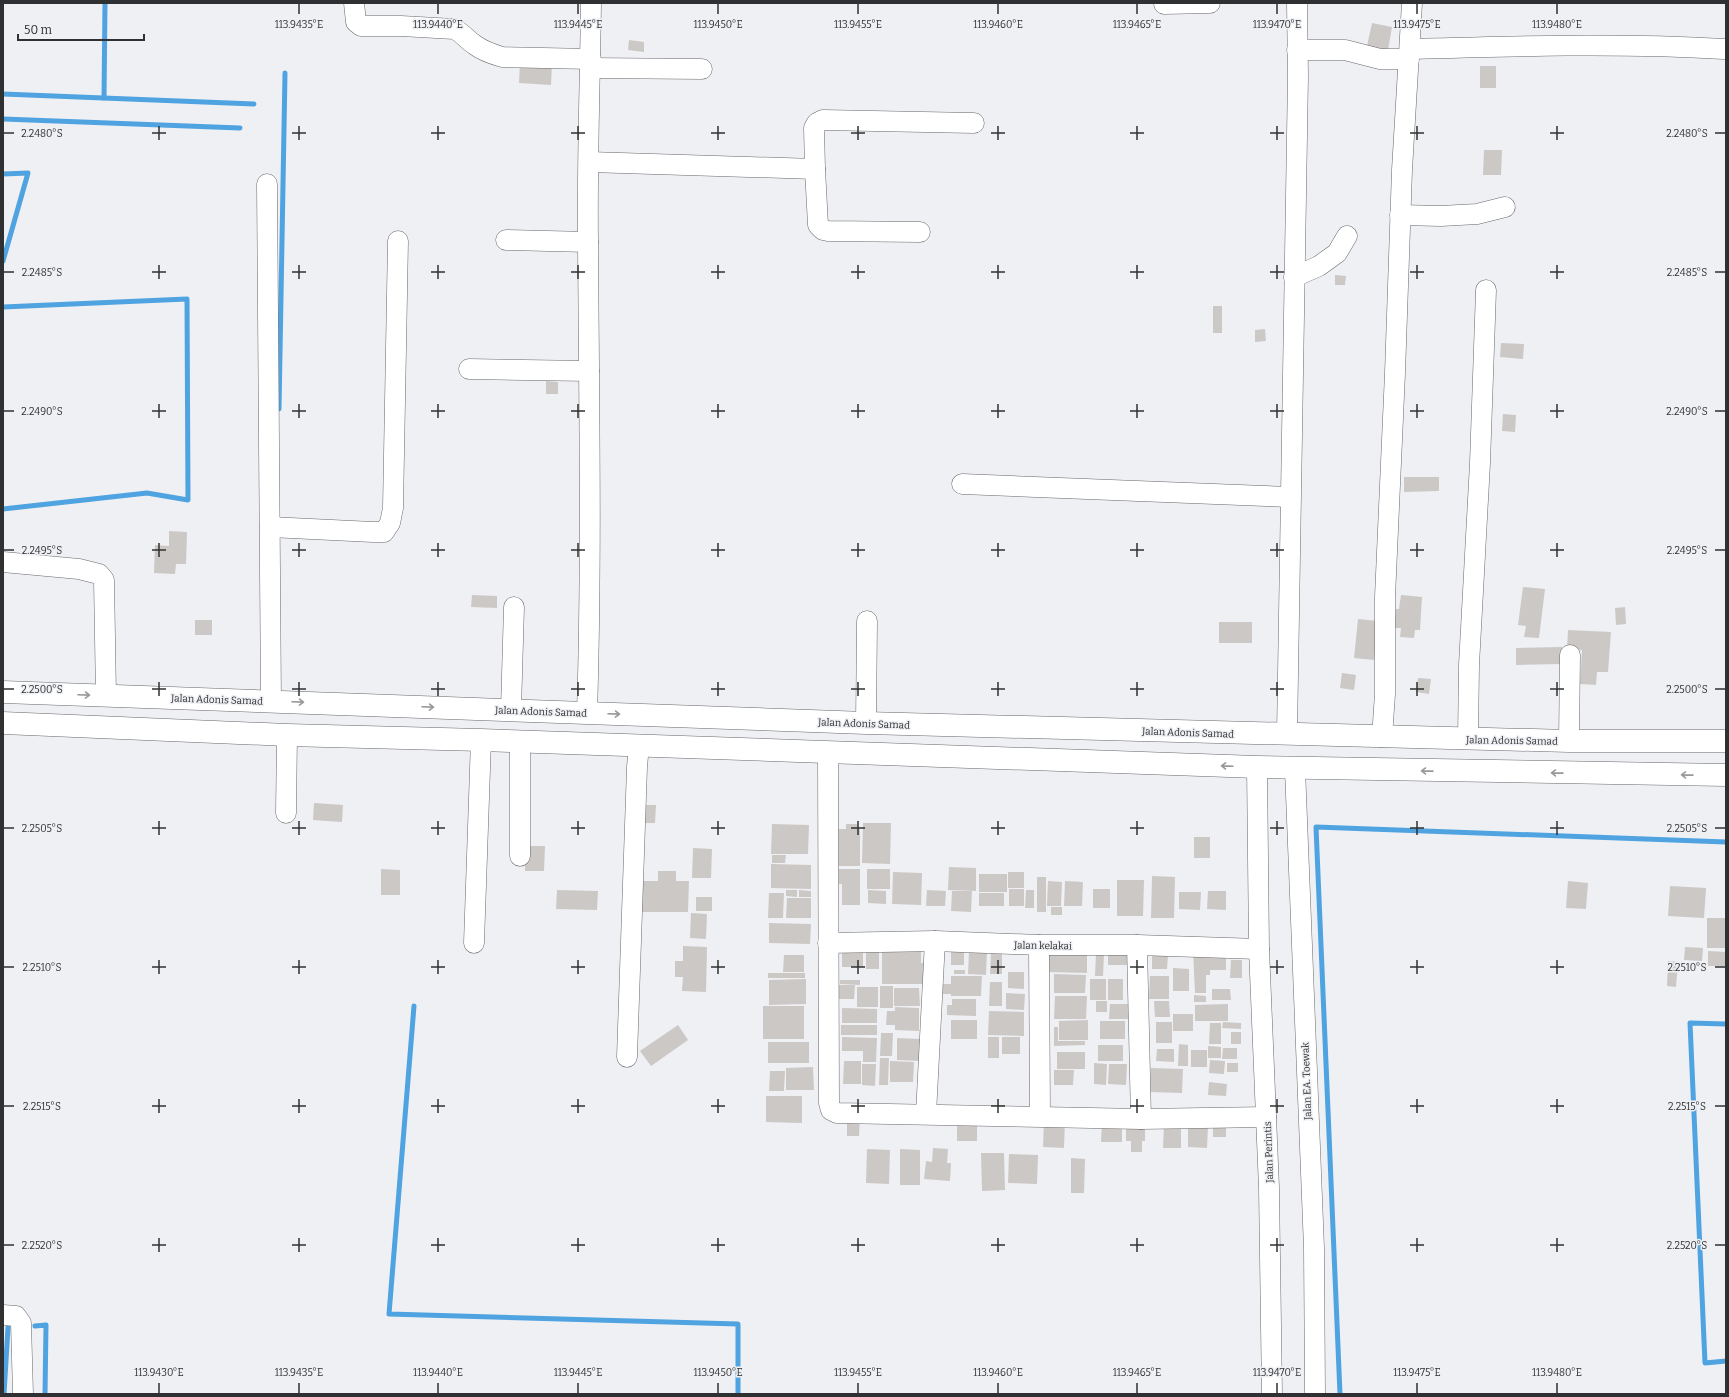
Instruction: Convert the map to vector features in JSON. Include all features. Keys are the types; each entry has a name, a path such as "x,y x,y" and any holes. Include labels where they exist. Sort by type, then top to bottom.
{"highway":[{"name":"Jalan Adonis Samad","path":"3,692 511,709 866,723 1468,739 1569,741 1726,741"},
{"path":"3,723 287,735 640,745 828,762 1726,775"},
{"path":"1519,740 1519,772"}],"street":[{"path":"354,3 356,22 361,26 401,26 454,30 462,33 475,45 502,57 702,69"},
{"path":"587,713 589,635 588,242 591,3"},
{"path":"1164,4 1210,3"},
{"path":"1286,734 1297,3"},
{"path":"1382,737 1386,694 1385,597 1395,373 1400,215 1412,3"},
{"path":"1297,50 1345,50 1380,59 1410,54 1560,46 1680,47 1724,50"},
{"path":"920,232 828,231 821,228 818,225 814,128 817,123 823,120 974,123"},
{"path":"589,162 815,169"},
{"path":"267,184 271,701"},
{"path":"1400,215 1441,216 1477,214 1505,207"},
{"path":"1294,277 1319,266 1337,253 1347,236"},
{"path":"506,240 588,242"},
{"path":"270,527 384,532 390,523 393,508 398,241"},
{"path":"1468,739 1469,665 1480,462 1486,290"},
{"path":"469,369 589,371"},
{"path":"962,484 1290,497"},
{"path":"3,562 79,569 99,574 104,580 106,696"},
{"path":"511,709 514,607"},
{"path":"866,621 866,723"},
{"path":"1569,741 1570,655"},
{"path":"286,809 287,735"},
{"path":"474,943 480,804 479,769 481,740"},
{"path":"520,741 520,856"},
{"path":"627,1057 637,767 640,745"},
{"path":"828,762 829,1103 831,1110 837,1113 1141,1119 1266,1117"},
{"name":"Jalan Perintis","path":"1257,768 1259,949 1269,1188 1272,1394"},
{"name":"Jalan EA. Toewak","path":"1295,769 1314,1248 1314,1394"},
{"path":"926,1114 935,942"},
{"name":"Jalan kelakai","path":"828,943 935,942 1039,945 1137,944 1259,949"},
{"path":"1137,944 1141,1119"},
{"path":"1039,945 1040,1116"},
{"path":"3,1314 16,1316 22,1323 23,1394"}],"building":[{"path":"1372,23 1392,27 1388,50 1367,46"},
{"path":"629,40 644,42 644,52 628,50"},
{"path":"520,61 552,63 551,85 519,83"},
{"path":"1480,66 1496,66 1496,88 1480,88"},
{"path":"1484,150 1502,150 1501,175 1483,175"},
{"path":"1335,275 1346,276 1345,285 1335,285"},
{"path":"1213,306 1222,306 1222,333 1213,333"},
{"path":"1265,329 1266,341 1255,342 1255,330"},
{"path":"1501,343 1524,344 1523,359 1500,357"},
{"path":"546,381 558,382 558,394 546,394"},
{"path":"1503,414 1516,415 1515,432 1502,431"},
{"path":"1404,477 1439,477 1439,491 1404,492"},
{"path":"169,531 187,532 186,564 176,564 175,574 154,573 155,545 169,546"},
{"path":"1523,587 1545,589 1539,638 1524,637 1526,626 1518,625"},
{"path":"472,595 497,596 497,608 471,607"},
{"path":"1401,595 1422,597 1420,630 1415,630 1414,638 1400,637 1401,628 1394,628 1396,609 1399,609"},
{"path":"1625,607 1626,624 1616,625 1615,608"},
{"path":"1358,619 1378,621 1374,660 1354,658"},
{"path":"195,620 212,620 212,635 195,635"},
{"path":"1219,622 1252,622 1252,643 1219,643"},
{"path":"1568,630 1611,632 1608,672 1597,672 1596,685 1580,684 1582,650 1567,649"},
{"path":"1562,647 1562,664 1516,665 1516,648"},
{"path":"1342,673 1356,675 1354,690 1340,688"},
{"path":"1418,678 1431,679 1429,694 1416,692"},
{"path":"314,803 343,805 342,822 313,820"},
{"path":"641,805 656,805 655,823 641,823"},
{"path":"863,823 891,823 890,864 862,863"},
{"path":"772,824 809,825 808,854 771,854"},
{"path":"846,824 857,824 857,829 860,829 860,866 832,866 832,829 846,829"},
{"path":"1194,837 1210,837 1210,858 1194,858"},
{"path":"525,846 545,846 544,871 525,871"},
{"path":"693,848 712,849 711,878 692,878"},
{"path":"772,855 786,855 785,863 772,863"},
{"path":"771,864 811,865 811,889 771,888"},
{"path":"949,867 976,868 976,891 948,890"},
{"path":"381,869 400,870 400,895 381,895"},
{"path":"836,869 860,869 860,905 842,905 842,884 835,884"},
{"path":"867,869 890,869 890,889 867,889"},
{"path":"658,871 676,871 676,881 689,881 688,912 639,912 639,881 658,881"},
{"path":"893,872 922,873 921,905 892,904"},
{"path":"1008,872 1024,872 1024,888 1008,888"},
{"path":"979,874 1007,874 1007,892 979,892"},
{"path":"1152,876 1175,877 1174,918 1151,918"},
{"path":"1037,877 1046,877 1046,912 1037,912"},
{"path":"1117,880 1144,880 1143,916 1117,916"},
{"path":"1048,881 1062,882 1061,906 1047,906"},
{"path":"1065,881 1083,882 1082,906 1064,906"},
{"path":"1568,881 1588,883 1586,909 1566,908"},
{"path":"1670,886 1706,888 1704,918 1668,916"},
{"path":"1009,889 1024,889 1024,906 1009,906"},
{"path":"1093,889 1110,889 1110,908 1093,908"},
{"path":"557,890 598,891 597,910 556,909"},
{"path":"786,890 797,890 797,897 786,896"},
{"path":"799,890 811,891 811,897 799,897"},
{"path":"868,890 886,891 886,904 868,903"},
{"path":"927,890 946,891 945,906 926,906"},
{"path":"1026,890 1034,890 1034,908 1025,908"},
{"path":"952,891 972,891 971,912 951,911"},
{"path":"1208,891 1226,891 1226,910 1207,909"},
{"path":"1179,892 1201,892 1200,910 1179,909"},
{"path":"769,893 784,893 783,918 768,918"},
{"path":"979,893 1004,893 1004,906 979,906"},
{"path":"696,897 712,897 712,911 696,911"},
{"path":"787,898 811,898 811,918 786,918"},
{"path":"1051,907 1062,907 1062,915 1051,915"},
{"path":"691,913 707,914 706,939 690,938"},
{"path":"1707,918 1726,918 1726,948 1707,948"},
{"path":"769,923 811,924 810,944 769,943"},
{"path":"882,944 921,944 921,963 924,963 924,984 882,984"},
{"path":"683,946 707,947 706,992 682,991 683,977 675,977 675,961 683,961"},
{"path":"1685,947 1703,948 1702,961 1684,960"},
{"path":"951,949 964,949 964,965 951,965"},
{"path":"842,950 863,950 863,967 842,967"},
{"path":"866,950 879,950 879,969 866,969"},
{"path":"1193,950 1226,955 1226,970 1210,970 1210,975 1206,975 1206,993 1195,993"},
{"path":"969,951 987,951 986,975 968,974"},
{"path":"1708,951 1726,952 1726,966 1708,966"},
{"path":"991,952 1002,953 1002,974 990,974"},
{"path":"1108,952 1128,953 1127,965 1108,965"},
{"path":"1047,953 1087,954 1087,973 1047,972"},
{"path":"1096,953 1104,954 1103,976 1095,976"},
{"path":"784,955 804,955 804,972 783,972"},
{"path":"1152,955 1168,955 1167,969 1152,969"},
{"path":"1231,960 1242,960 1242,978 1230,978"},
{"path":"1668,961 1678,962 1676,987 1667,986"},
{"path":"1173,968 1189,969 1189,991 1173,991"},
{"path":"954,970 965,970 965,974 954,974"},
{"path":"1008,972 1024,972 1024,989 1008,988"},
{"path":"768,973 805,973 805,978 768,978"},
{"path":"1054,974 1086,975 1085,993 1054,993"},
{"path":"951,976 982,976 981,996 951,996 951,994 941,994 941,984 951,984"},
{"path":"1150,976 1169,976 1169,999 1149,999"},
{"path":"806,979 806,1004 769,1005 769,980"},
{"path":"1090,979 1106,979 1106,1000 1090,1000"},
{"path":"1108,979 1123,979 1123,1000 1108,1000"},
{"path":"840,980 860,980 860,985 840,984"},
{"path":"990,982 1002,982 1002,1006 989,1006"},
{"path":"838,985 855,985 854,999 838,999"},
{"path":"880,986 893,986 893,1008 880,1008"},
{"path":"857,987 878,987 878,1007 857,1007"},
{"path":"894,988 919,988 920,1006 894,1006"},
{"path":"1212,989 1230,989 1231,1000 1212,1000"},
{"path":"1006,993 1025,994 1024,1010 1006,1009"},
{"path":"1194,995 1206,996 1206,1002 1194,1002"},
{"path":"1055,996 1087,996 1086,1019 1054,1019"},
{"path":"952,999 976,999 976,1016 947,1015 947,1005 952,1005"},
{"path":"1096,1001 1107,1001 1107,1012 1096,1012"},
{"path":"1154,1001 1169,1001 1170,1017 1155,1017"},
{"path":"1110,1004 1132,1004 1131,1019 1109,1019"},
{"path":"1228,1004 1228,1021 1195,1021 1195,1005"},
{"path":"763,1006 804,1006 804,1039 763,1039"},
{"path":"895,1007 919,1008 919,1031 895,1030 895,1025 886,1025 887,1011 895,1011"},
{"path":"842,1008 877,1009 877,1023 842,1023"},
{"path":"989,1011 1024,1012 1024,1036 988,1035"},
{"path":"1173,1014 1193,1014 1193,1031 1173,1031"},
{"path":"951,1020 977,1020 977,1039 951,1039"},
{"path":"1088,1020 1088,1040 1059,1040 1059,1021"},
{"path":"1100,1021 1125,1021 1125,1039 1100,1039"},
{"path":"1156,1022 1172,1022 1172,1043 1156,1043"},
{"path":"1223,1022 1241,1023 1241,1029 1222,1028"},
{"path":"1210,1023 1221,1023 1221,1044 1209,1044"},
{"path":"678,1025 688,1040 651,1066 640,1051"},
{"path":"841,1025 877,1025 877,1035 841,1035"},
{"path":"1054,1027 1058,1027 1058,1041 1085,1041 1085,1045 1054,1046"},
{"path":"1231,1032 1241,1032 1241,1044 1231,1044"},
{"path":"881,1033 893,1033 892,1056 880,1056"},
{"path":"842,1037 877,1038 876,1062 863,1062 863,1051 842,1051"},
{"path":"988,1037 999,1037 999,1058 988,1058"},
{"path":"1002,1037 1020,1037 1020,1054 1002,1054"},
{"path":"897,1038 920,1039 920,1061 897,1060"},
{"path":"768,1042 809,1042 809,1063 768,1063"},
{"path":"1179,1044 1188,1045 1188,1066 1178,1066"},
{"path":"1098,1045 1123,1045 1123,1061 1098,1061"},
{"path":"1208,1046 1221,1047 1221,1058 1208,1058"},
{"path":"1223,1048 1237,1048 1237,1059 1222,1059"},
{"path":"1157,1049 1174,1049 1174,1062 1156,1061"},
{"path":"1191,1050 1207,1050 1207,1067 1191,1067"},
{"path":"1057,1052 1085,1052 1085,1069 1057,1069"},
{"path":"880,1058 889,1058 888,1085 879,1085"},
{"path":"1210,1060 1225,1061 1224,1074 1209,1073"},
{"path":"844,1061 861,1061 861,1084 843,1084"},
{"path":"890,1061 914,1062 913,1082 890,1082"},
{"path":"1094,1063 1107,1064 1106,1085 1094,1084"},
{"path":"1227,1063 1238,1063 1238,1072 1227,1072"},
{"path":"862,1064 876,1064 875,1086 862,1085"},
{"path":"1109,1064 1127,1064 1126,1085 1108,1084"},
{"path":"813,1067 814,1090 786,1090 786,1068"},
{"path":"1151,1068 1183,1069 1182,1093 1150,1092"},
{"path":"1054,1070 1074,1070 1073,1085 1054,1085"},
{"path":"770,1071 785,1071 784,1091 769,1091"},
{"path":"1209,1082 1227,1084 1226,1096 1208,1095"},
{"path":"766,1096 802,1096 802,1123 766,1122"},
{"path":"847,1115 860,1115 859,1136 847,1136"},
{"path":"957,1118 977,1118 977,1141 957,1141"},
{"path":"1044,1120 1065,1120 1064,1148 1043,1147"},
{"path":"1126,1121 1145,1121 1145,1141 1142,1141 1142,1152 1131,1152 1131,1141 1126,1141"},
{"path":"1213,1121 1226,1121 1226,1137 1213,1137"},
{"path":"1164,1123 1181,1123 1181,1148 1163,1148"},
{"path":"1102,1124 1122,1124 1122,1142 1101,1142"},
{"path":"1188,1125 1208,1126 1207,1148 1188,1147"},
{"path":"933,1148 948,1149 947,1163 951,1163 950,1181 924,1179 926,1161 932,1162"},
{"path":"867,1149 890,1150 889,1184 866,1183"},
{"path":"900,1149 920,1150 920,1185 900,1185"},
{"path":"981,1153 1004,1153 1005,1190 982,1191"},
{"path":"1009,1154 1038,1155 1037,1184 1008,1183"},
{"path":"1071,1158 1085,1159 1084,1193 1071,1193"}],"waterway":[{"path":"104,98 105,3"},
{"path":"279,409 285,73"},
{"path":"3,94 254,104"},
{"path":"3,119 240,128"},
{"path":"3,174 28,173 3,261"},
{"path":"3,307 187,299 188,500 147,493 3,509"},
{"path":"1340,1394 1316,827 1726,842"},
{"path":"414,1006 389,1314 738,1324 738,1394"},
{"path":"1726,1024 1690,1023 1705,1363 1726,1361"},
{"path":"35,1326 46,1325 45,1394"},
{"path":"4,1394 8,1327"}]}
